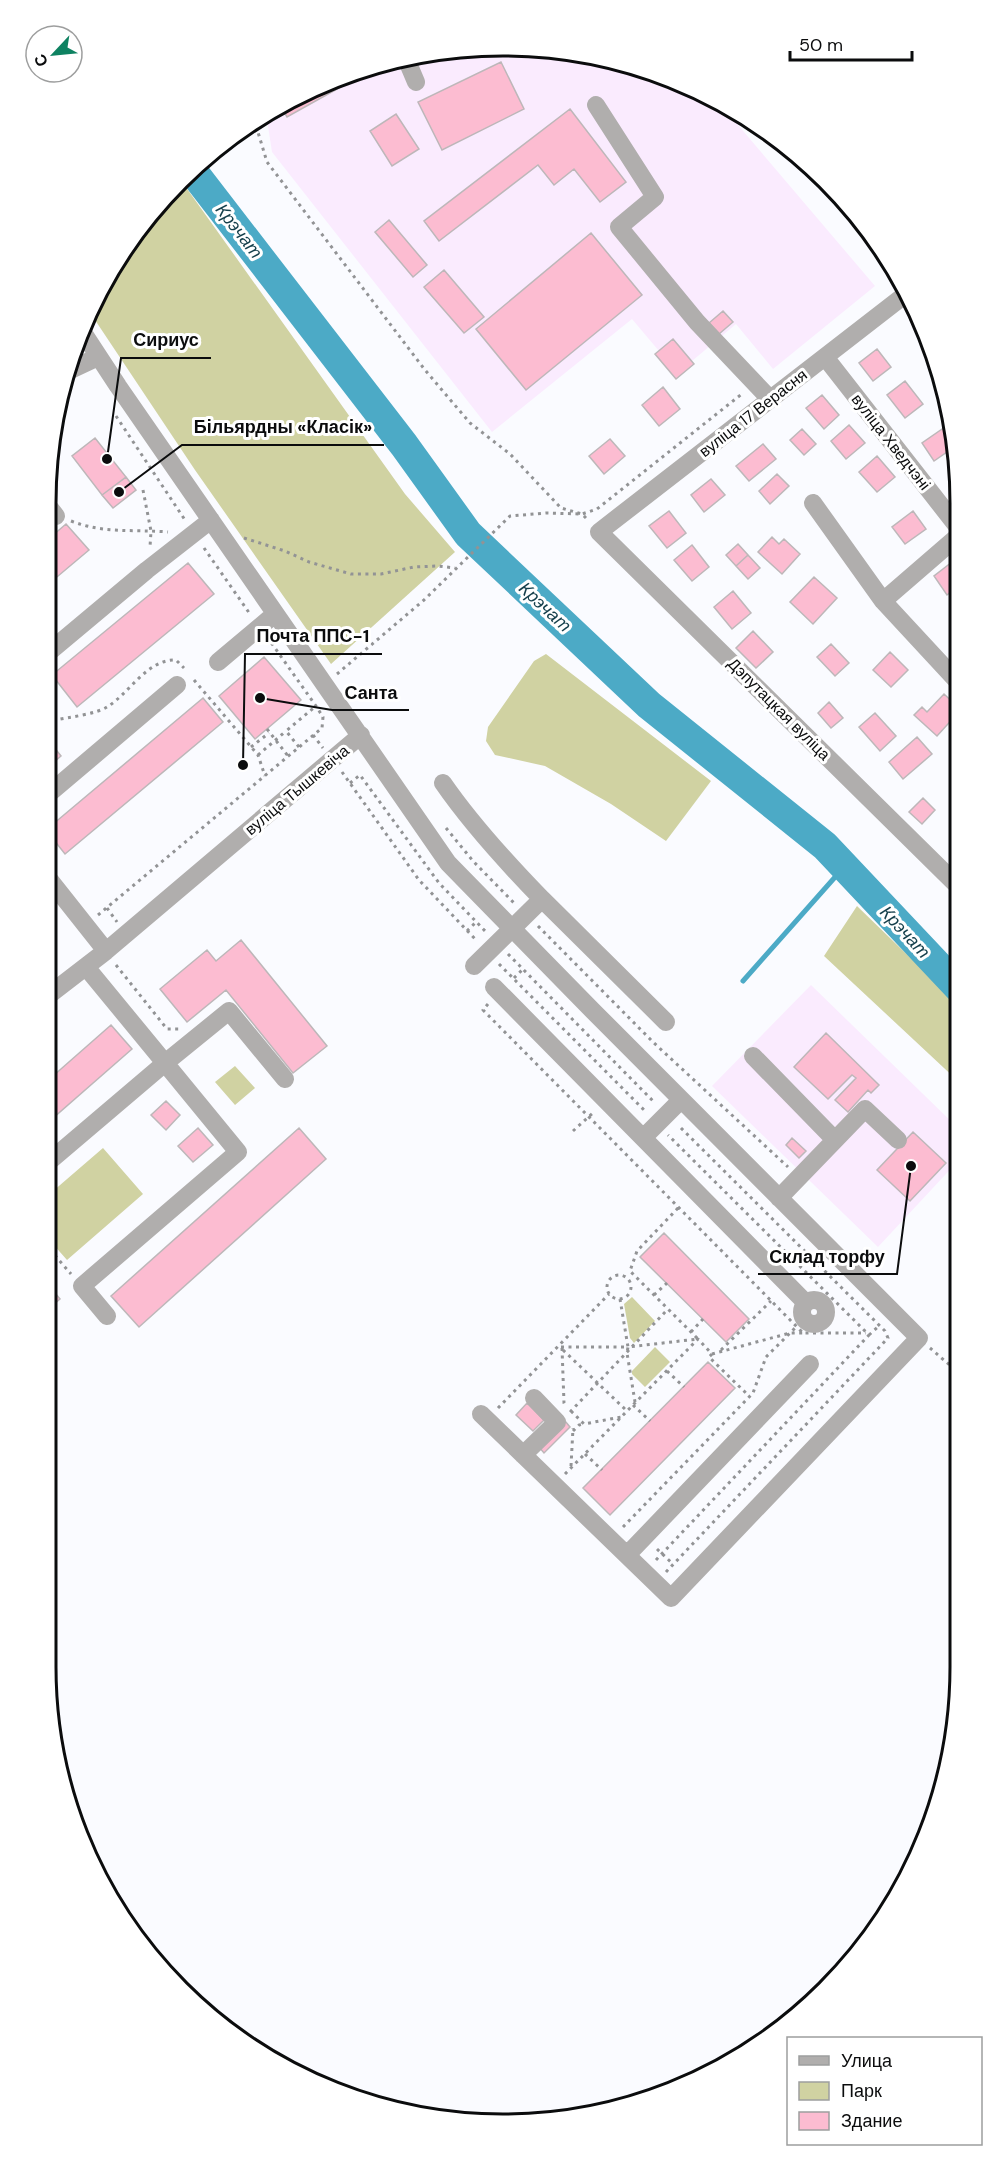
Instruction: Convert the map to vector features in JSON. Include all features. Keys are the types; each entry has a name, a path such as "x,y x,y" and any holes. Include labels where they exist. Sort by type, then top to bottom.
{"street":[{"path":"409,66 416,82"},
{"path":"596,105 655,197 618,227 697,322 770,399"},
{"name":"вуліца 17 Верасня","path":"599,532 901,298"},
{"name":"вуліца Тышкевіча","path":"56,990 86,967 111,958 361,735 87,339"},
{"path":"77,367 98,357"},
{"name":"вуліца Хведчэні","path":"825,357 950,517"},
{"path":"813,503 884,601 950,673"},
{"path":"56,646 211,520"},
{"name":"Дэпутацкая вуліца","path":"599,532 950,878"},
{"path":"884,601 950,543"},
{"path":"218,662 276,614"},
{"path":"56,788 177,685"},
{"path":"361,735 448,863 919,1338 671,1598 484,1417"},
{"path":"443,783 463,812 500,856 666,1022"},
{"path":"56,888 111,958"},
{"path":"474,966 542,899"},
{"path":"86,967 238,1152 82,1286 106,1316"},
{"path":"497,989 806,1304"},
{"path":"56,1156 229,1011 285,1079"},
{"path":"753,1056 835,1140"},
{"path":"644,1137 681,1100"},
{"path":"779,1198 865,1109 898,1140"},
{"path":"627,1555 810,1364"},
{"path":"524,1455 557,1422 534,1398"}],"path":[{"path":"257,129 267,162 425,370 470,423 510,454 561,508 582,514 599,532"},
{"path":"85,926 322,728 323,717 310,697 424,600 510,516 546,513 582,514 597,509 755,384"},
{"path":"143,490 151,531 147,570"},
{"path":"56,512 86,527 112,532 151,531 177,534 184,541"},
{"path":"226,541 240,537 285,551 309,562 351,574 381,574 414,567 455,568"},
{"path":"56,720 106,708 164,660 176,660 258,755 265,776"},
{"path":"258,755 316,706"},
{"path":"251,747 268,731 288,756"},
{"path":"286,731 299,747"},
{"path":"313,735 419,880 657,1124 868,1334"},
{"path":"350,783 360,775"},
{"path":"446,828 473,861 654,1043 753,1132 799,1178"},
{"path":"111,958 167,1029 205,1030"},
{"path":"497,989 483,1010 803,1333"},
{"path":"627,1276 637,1251 678,1208"},
{"path":"56,1256 82,1286"},
{"path":"630,1271 712,1354"},
{"path":"618,1274 627,1276 631,1290 629,1294 616,1299 609,1294 606,1288 609,1279 618,1274"},
{"path":"654,1295 667,1283"},
{"path":"484,1417 561,1347 609,1294"},
{"path":"620,1299 631,1347"},
{"path":"719,1352 771,1301"},
{"path":"565,1417 668,1309"},
{"path":"691,1332 703,1319"},
{"path":"644,1572 868,1334 879,1326"},
{"path":"611,1539 753,1393 766,1357 796,1327"},
{"path":"712,1354 790,1333 868,1334"},
{"path":"919,1338 950,1365"},
{"path":"561,1347 631,1347 698,1339"},
{"path":"560,1479 698,1339"},
{"path":"561,1347 627,1411"},
{"path":"561,1347 564,1403 584,1424"},
{"path":"627,1353 634,1404 650,1421"},
{"path":"712,1354 709,1357 749,1396"},
{"path":"667,1371 684,1387"},
{"path":"573,1431 579,1425 621,1417"},
{"path":"585,1454 602,1470"}],"shaded area":[{"path":"474,56 532,56 590,64 647,79 733,119 875,286 773,369 736,324 692,361 673,339 659,351 632,319 492,432 272,152 267,122 332,90 387,71 445,59"},
{"path":"811,985 950,1120 950,1170 878,1247 712,1086"}],"green space":[{"path":"186,188 405,494 455,552 331,664 195,470 95,320 115,279 131,254 167,208"},
{"path":"546,654 711,781 666,841 611,804 545,766 495,755 486,741 488,727 534,661"},
{"path":"857,906 950,996 950,1074 824,956"},
{"path":"235,1066 255,1088 235,1105 215,1082"},
{"path":"103,1148 143,1194 67,1260 56,1248 56,1189"},
{"path":"632,1297 655,1321 634,1343 630,1338 624,1304"},
{"path":"655,1347 670,1362 645,1387 632,1374 632,1371"}],"building":[{"path":"501,62 524,109 442,150 418,102"},
{"path":"344,85 287,117 284,112"},
{"path":"570,109 626,182 600,202 574,169 554,185 538,165 439,241 424,221"},
{"path":"396,114 419,149 392,166 370,131"},
{"path":"389,220 427,265 413,277 375,232"},
{"path":"591,233 642,295 526,390 476,329"},
{"path":"444,270 484,317 464,333 424,287"},
{"path":"723,311 733,322 719,334 709,323"},
{"path":"673,339 694,364 676,379 655,354"},
{"path":"877,349 891,367 873,381 859,363"},
{"path":"905,381 923,404 905,418 887,395"},
{"path":"663,387 680,409 659,426 642,405"},
{"path":"822,395 839,415 824,429 806,408"},
{"path":"849,425 865,443 846,459 831,441"},
{"path":"944,428 948,451 934,461 922,443"},
{"path":"802,429 816,444 804,455 790,440"},
{"path":"95,438 126,477 102,495 72,456"},
{"path":"610,439 625,456 604,474 589,456"},
{"path":"763,444 776,459 749,481 736,466"},
{"path":"877,456 895,477 877,492 859,472"},
{"path":"777,474 789,486 770,504 759,491"},
{"path":"126,477 136,490 113,508 102,495"},
{"path":"711,479 725,495 704,512 691,495"},
{"path":"669,511 686,533 667,548 649,526"},
{"path":"913,511 926,529 905,544 892,527"},
{"path":"66,524 89,550 56,578 56,533"},
{"path":"772,537 779,544 784,539 800,554 782,574 758,552"},
{"path":"738,544 748,555 736,566 726,555"},
{"path":"692,545 709,567 692,581 674,560"},
{"path":"748,555 760,568 748,579 736,566"},
{"path":"188,563 214,594 77,707 56,680 56,672"},
{"path":"950,564 950,593 947,595 934,576"},
{"path":"814,577 837,598 813,624 790,602"},
{"path":"733,591 751,613 732,629 714,607"},
{"path":"753,631 773,652 756,668 736,648"},
{"path":"831,644 849,663 835,676 817,657"},
{"path":"890,652 908,670 891,687 873,670"},
{"path":"264,657 301,700 255,739 219,696"},
{"path":"944,694 950,700 950,722 937,736 914,715 922,707 927,712"},
{"path":"203,698 223,722 65,854 56,843 56,822"},
{"path":"829,702 843,718 831,728 818,713"},
{"path":"875,713 896,736 880,751 859,727"},
{"path":"917,737 932,754 903,779 889,762"},
{"path":"56,750 61,756 56,760"},
{"path":"923,798 935,810 922,824 909,812"},
{"path":"241,940 327,1046 293,1073 226,990 187,1022 160,989 207,950 216,961"},
{"path":"111,1025 132,1049 56,1115 56,1073"},
{"path":"826,1033 879,1085 871,1093 868,1090 848,1112 835,1100 856,1078 852,1075 828,1099 794,1067"},
{"path":"166,1101 180,1115 166,1130 151,1115"},
{"path":"198,1128 213,1145 193,1162 178,1146"},
{"path":"299,1128 326,1159 139,1327 111,1296"},
{"path":"913,1132 946,1163 910,1201 877,1170"},
{"path":"792,1138 806,1151 799,1158 786,1145"},
{"path":"664,1233 749,1319 726,1342 640,1257"},
{"path":"708,1362 735,1388 610,1515 583,1488"},
{"path":"527,1403 544,1420 533,1431 516,1415"},
{"path":"565,1421 570,1427 544,1453 539,1447"}],"waterway":[{"name":"Крэчат","path":"197,177 404,445 468,534 649,705 825,846 950,978"},
{"path":"743,981 844,867"}],"place":[{"name":"Сириус","path":"107,459"},
{"name":"Більярдны «Класік»","path":"119,492"},
{"name":"Санта","path":"260,698"},
{"name":"Почта ППС-1","path":"243,765"},
{"name":"Склад торфу","path":"911,1166"}]}
